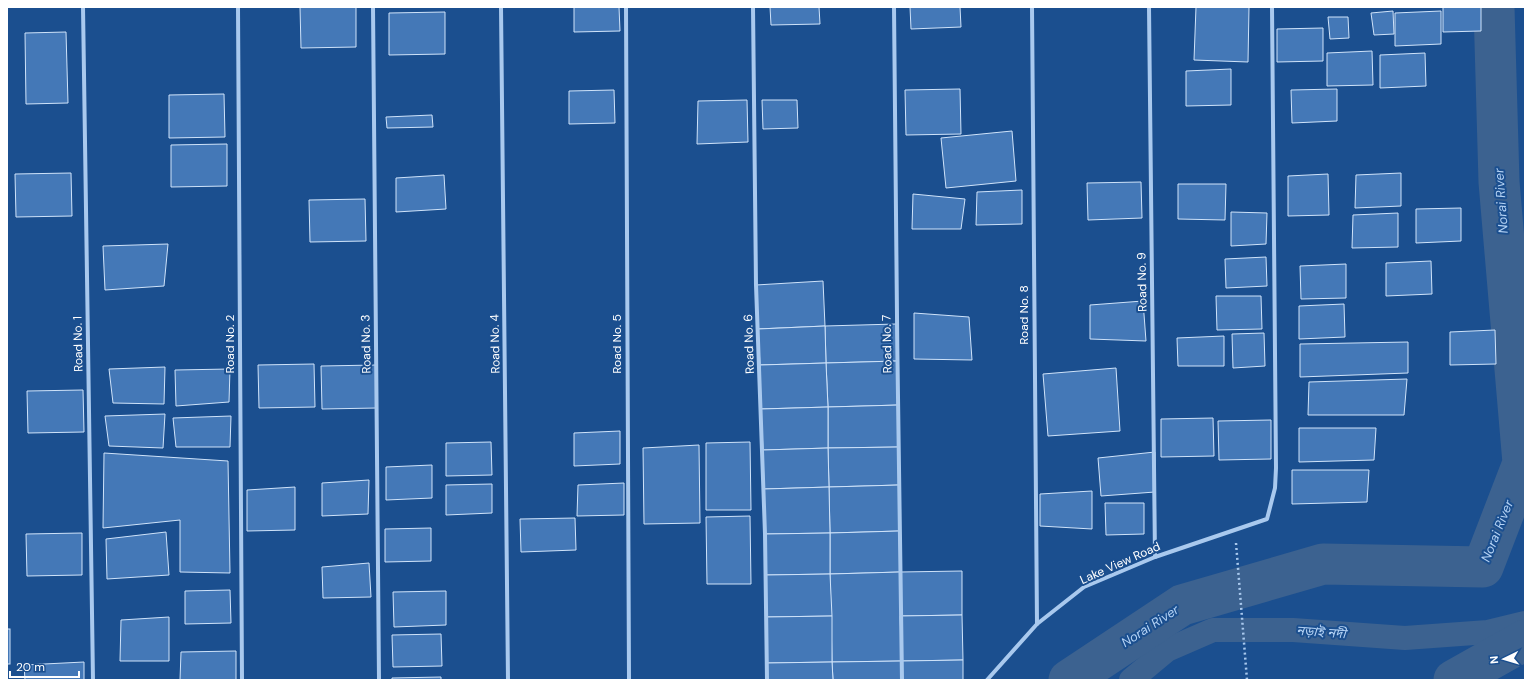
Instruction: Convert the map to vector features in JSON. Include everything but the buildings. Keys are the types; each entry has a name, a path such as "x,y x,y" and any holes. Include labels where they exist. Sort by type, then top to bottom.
{"street":[{"name":"Road No. 1","path":"83,7 92,680"},
{"name":"Road No. 2","path":"238,7 242,680"},
{"name":"Road No. 3","path":"373,7 379,680"},
{"name":"Road No. 4","path":"501,7 508,680"},
{"name":"Road No. 5","path":"626,7 629,680"},
{"name":"Road No. 6","path":"753,7 756,285 765,526 767,680"},
{"name":"Road No. 7","path":"894,7 896,324 899,405 898,485 902,680"},
{"name":"Road No. 8","path":"1032,7 1037,624"},
{"name":"Road No. 9","path":"1149,7 1155,557"},
{"name":"Lake View Road","path":"987,680 1037,624 1084,587 1155,557 1267,518 1275,488 1276,468 1272,7"}],"path":[{"path":"1237,559 1247,680"}],"waterway":[{"name":"Norai River","path":"1069,680 1182,605 1323,564 1483,567 1523,463 1499,182 1494,7"},
{"name":"নড়াই নদী","path":"1131,680 1167,650 1213,630 1293,630 1405,638 1488,632 1525,623"},
{"name":"Norai River","path":"1454,680 1525,640"}]}
